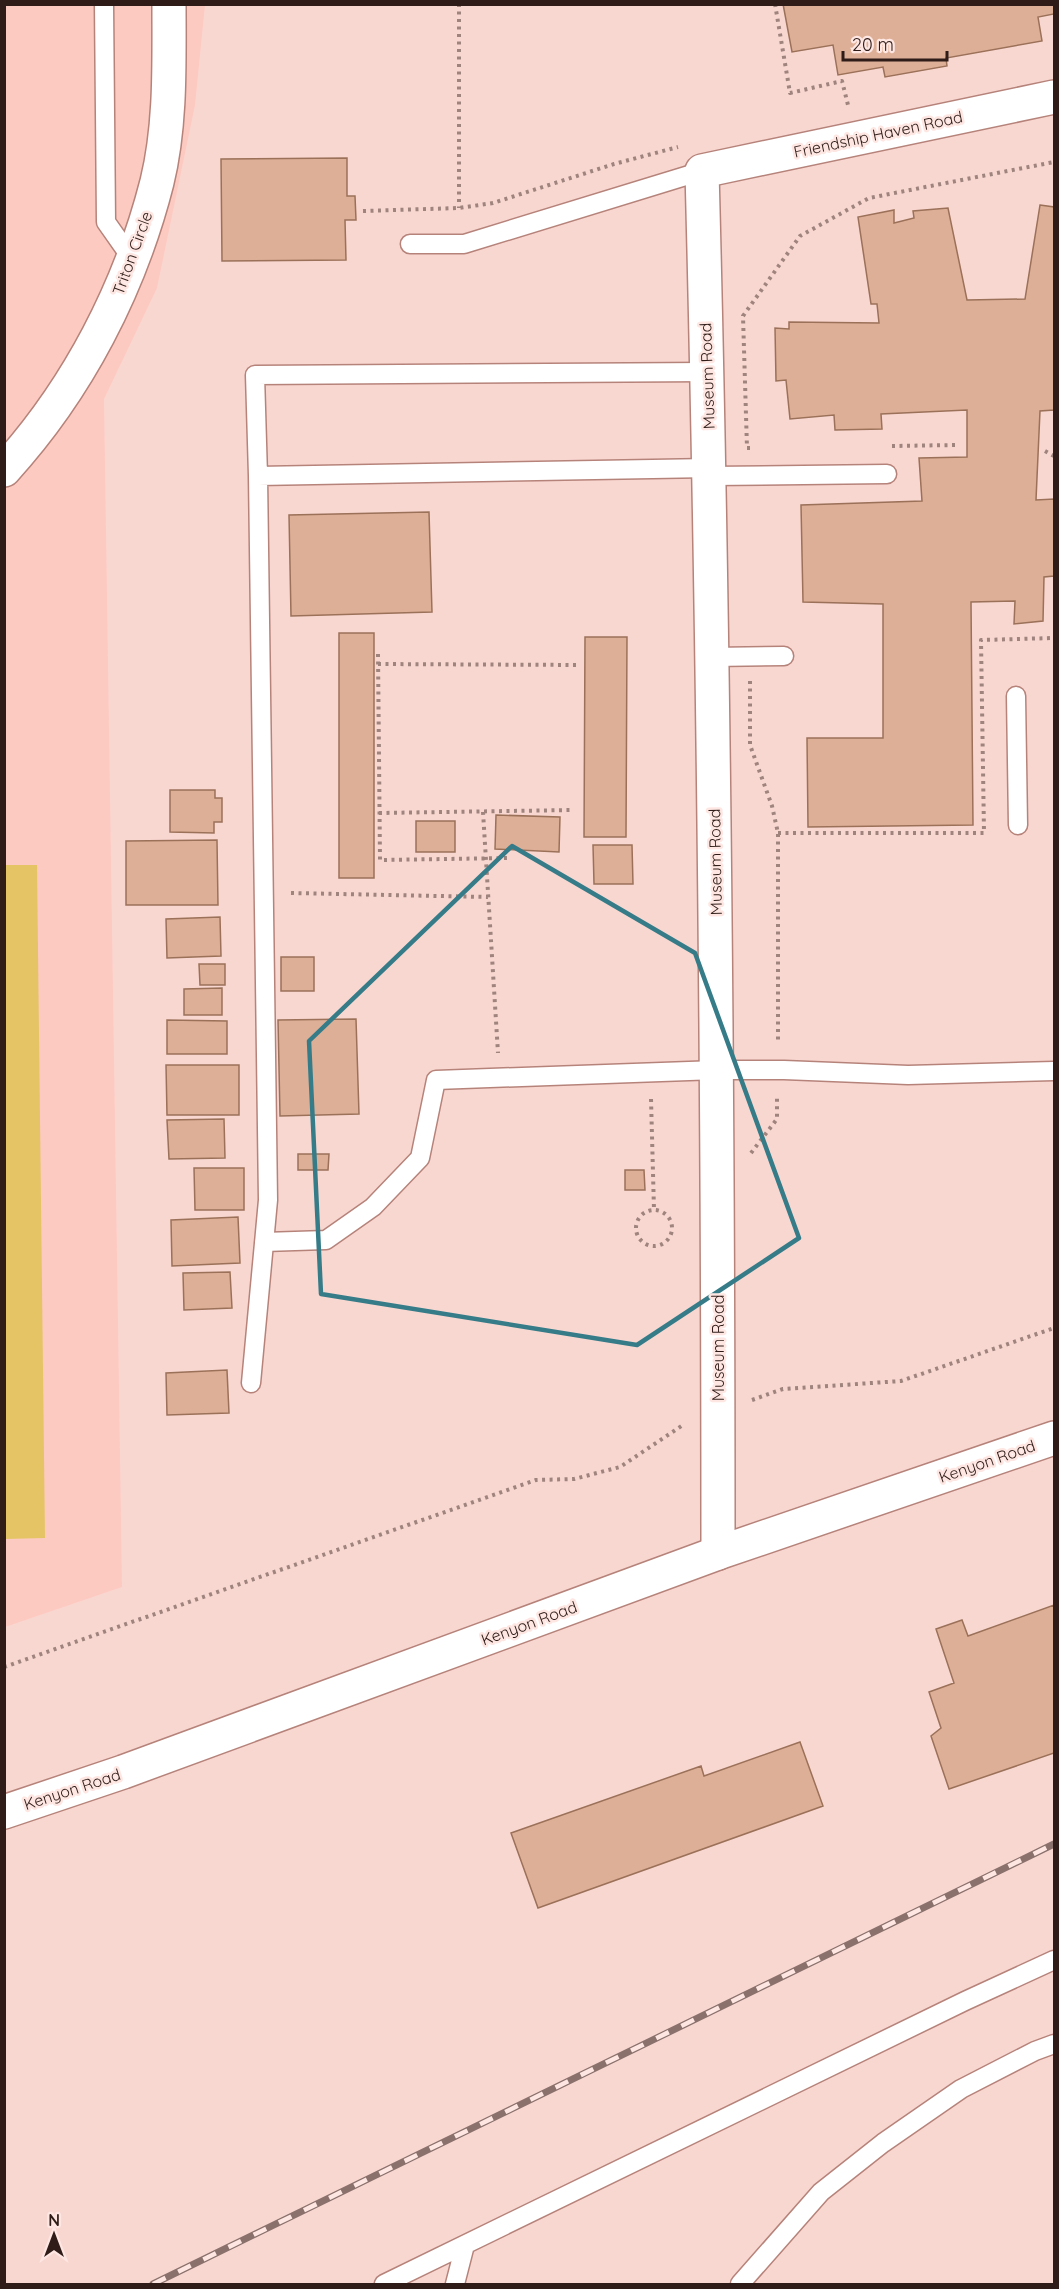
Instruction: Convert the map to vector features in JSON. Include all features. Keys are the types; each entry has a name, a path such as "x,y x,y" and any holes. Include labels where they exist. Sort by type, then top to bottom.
{"street":[{"name":"Triton Circle","path":"4,470 21,452 64,392 102,331 132,259 157,181 167,113 169,4"},
{"name":"Friendship Haven Road","path":"702,171 1054,97"},
{"name":"Museum Road","path":"702,171 710,472 717,1070 734,1404 718,1553"},
{"name":"Kenyon Road","path":"4,1812 123,1772 718,1553 1054,1438"}],"lane":[{"path":"104,4 106,222 132,259"},
{"path":"410,244 464,244 702,171"},
{"path":"251,1383 268,1200 255,375 707,372"},
{"path":"258,476 710,472 887,474"},
{"path":"712,657 784,656"},
{"path":"1016,696 1018,825"},
{"path":"264,1242 326,1240 373,1207 420,1158 436,1080 717,1070 908,1075 1054,1071"},
{"path":"384,2284 964,2001 1054,1960"},
{"path":"740,2284 821,2192 883,2143 961,2089 1035,2051 1054,2044"},
{"path":"455,2284 465,2245"}],"path":[{"path":"459,4 459,208"},
{"path":"775,4 790,93 842,81 850,111"},
{"path":"759,448 747,448 743,316 800,236 868,198 1054,162"},
{"path":"886,446 956,445"},
{"path":"1045,451 1054,456"},
{"path":"777,833 984,833 981,639 1054,638"},
{"path":"378,654 380,860 510,858"},
{"path":"745,1160 777,1119 778,1070 777,833 772,807 750,745 750,657"},
{"path":"378,664 580,665"},
{"path":"379,813 573,810"},
{"path":"483,812 500,1078"},
{"path":"264,892 488,897"},
{"path":"651,1072 654,1210"},
{"path":"654,1210 668,1216 673,1227 670,1238 655,1246 639,1238 636,1226 641,1215 654,1210"},
{"path":"4,1667 536,1480 574,1479 620,1467 683,1425 734,1404 783,1389 901,1381 1054,1328"},
{"path":"734,1404 749,1390"}],"highlighted area":[{"path":"512,846 695,953 799,1238 637,1345 321,1294 309,1041"}],"shaded area":[{"path":"4,5 205,5 195,105 157,288 104,399 122,1587 5,1627"},
{"path":"4,865 37,865 45,1538 5,1539"}],"building":[{"path":"783,4 1054,4 1054,14 1038,17 1042,41 946,58 947,66 885,77 883,67 838,75 833,45 792,52"},
{"path":"347,158 347,196 355,196 356,220 345,220 346,260 222,261 221,159"},
{"path":"1040,205 1054,207 1054,410 1040,411 1036,500 1054,499 1054,576 1044,577 1043,621 1014,624 1015,601 971,602 973,825 808,827 807,738 883,738 883,604 803,602 801,505 922,501 919,458 967,457 967,410 881,414 882,429 835,430 834,415 790,419 786,380 776,381 775,328 789,329 789,322 879,323 877,304 871,304 858,217 894,210 894,223 914,218 913,211 948,208 967,300 1025,299"},
{"path":"429,512 432,612 291,616 289,515"},
{"path":"339,633 374,633 374,878 339,878"},
{"path":"585,637 627,637 626,837 584,837"},
{"path":"170,790 215,790 215,798 222,798 222,822 214,822 214,833 170,832"},
{"path":"496,815 560,817 559,852 495,849"},
{"path":"416,821 455,821 455,852 416,852"},
{"path":"217,840 218,905 126,905 126,841"},
{"path":"593,845 632,845 633,884 594,884"},
{"path":"220,917 221,956 167,958 166,919"},
{"path":"281,957 314,957 314,991 281,991"},
{"path":"199,964 225,964 225,985 200,985"},
{"path":"222,988 222,1015 184,1015 184,989"},
{"path":"356,1019 359,1114 280,1116 278,1020"},
{"path":"167,1020 227,1021 227,1054 167,1054"},
{"path":"166,1065 239,1065 239,1115 167,1115"},
{"path":"224,1119 225,1158 169,1159 167,1120"},
{"path":"298,1154 329,1154 328,1170 298,1170"},
{"path":"194,1168 244,1168 244,1210 195,1210"},
{"path":"625,1170 644,1170 645,1190 625,1190"},
{"path":"238,1217 240,1263 172,1266 171,1220"},
{"path":"230,1272 232,1308 184,1310 183,1273"},
{"path":"227,1370 229,1413 167,1415 166,1373"},
{"path":"1054,1605 1054,1753 949,1789 931,1736 941,1728 929,1692 954,1683 936,1629 962,1620 968,1636"},
{"path":"800,1742 823,1806 538,1908 511,1833 701,1766 704,1776"}],"railway":[{"path":"153,2284 1054,1844"}]}
